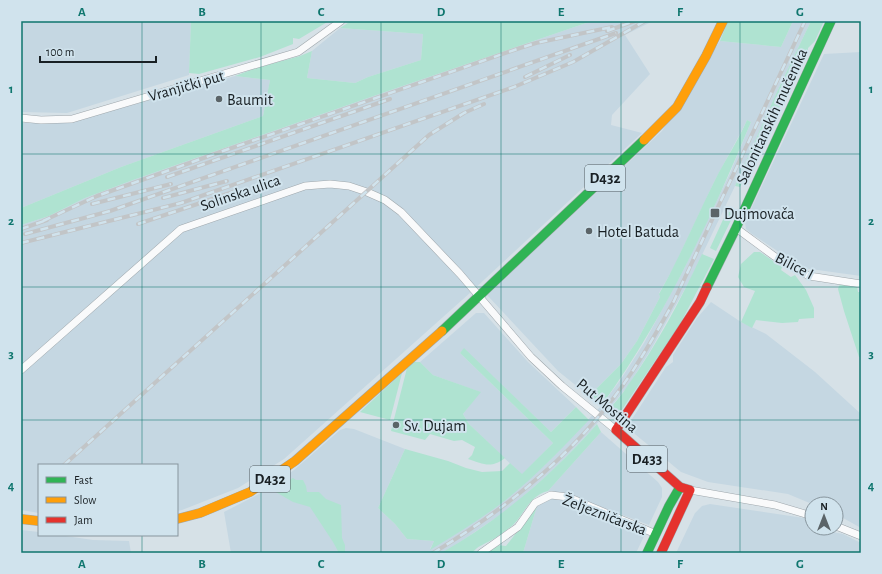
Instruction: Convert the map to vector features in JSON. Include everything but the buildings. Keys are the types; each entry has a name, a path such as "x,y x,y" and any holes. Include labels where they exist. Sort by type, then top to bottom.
{"main road":[{"name":"D432","path":"178,519 200,513 250,492 295,462 452,322 672,114 689,86 723,21"},
{"name":"Salonitanskih mučenika","path":"616,430 700,302 736,228 831,21"},
{"name":"Put Mostina","path":"616,430 680,487 690,490"},
{"name":"D433","path":"647,553 674,496 680,487"},
{"path":"661,553 690,490"},
{"path":"21,519 38,521"}],"street":[{"name":"Vranjički put","path":"21,118 41,120 72,119 298,52 342,21"},
{"name":"Solinska ulica","path":"21,370 181,228 305,186 330,184 349,186 385,200 401,212 460,274 478,296"},
{"name":"Bilice I","path":"736,228 774,256 810,276 861,284"},
{"name":"Put Mostina","path":"478,296 531,357 562,386 616,430"},
{"name":"Put Mostina","path":"690,490 775,505 804,514"},
{"name":"Željezničarska","path":"481,553 518,527 534,504 551,495 568,497 656,534"},
{"path":"844,529 861,536"}],"shaded area":[{"path":"21,21 191,21 189,75 67,113 21,112"},
{"path":"592,21 653,21 625,35 650,74 612,115 611,125 642,133 471,292 284,459 238,488 178,511 178,464 38,464 38,513 21,510 21,225 49,216 85,198 133,180"},
{"path":"793,21 811,21 691,278 650,351 628,386 590,432 552,471 509,509 441,553 231,553 224,512 263,492 294,470 340,430 346,428 354,429 405,449 378,508 395,524 407,539 434,541 430,549 462,530 508,498 549,461 601,406 621,379 644,343 685,267 730,173 751,122 747,120 715,180 673,269 659,293 660,297 637,341 621,364 589,396 558,371 487,295 662,131 720,41 781,47"},
{"path":"340,28 423,34 421,60 368,77 355,83 307,78 312,51"},
{"path":"861,52 861,276 803,268 752,234 746,229 745,222 824,54"},
{"path":"235,76 270,80 263,116 121,167 21,208 21,123 63,123 76,121"},
{"path":"711,302 741,322 766,334 815,372 861,414 861,528 844,518 844,496 804,496 804,501 788,494 708,482 681,472 630,430 629,425 632,419 666,367 673,362 673,355 697,318"},
{"path":"476,313 484,313 528,362 576,407 551,432 464,349 460,353 553,443 522,475 469,424 463,414 480,392 433,375 420,362"},
{"path":"601,432 658,482 662,488 662,497 649,525 570,495 548,491"},
{"path":"550,498 561,498 646,532 636,553 523,553 537,506"},
{"path":"710,504 804,518 804,536 844,536 844,534 861,543 861,553 676,553 695,513 702,506"},
{"path":"21,530 38,532 38,536 66,536 93,540 129,541 131,553 21,553"}],"green space":[{"path":"191,21 329,21 299,39 293,38 293,44 260,57 199,74 189,73"},
{"path":"351,21 592,21 133,180 85,198 49,216 21,225 21,208 121,167 263,116 270,80 235,76 312,51 307,78 355,83 368,77 421,60 423,34 340,28"},
{"path":"728,21 793,21 781,47 720,41"},
{"path":"811,21 824,21 815,41 808,48 808,53 800,70 797,72 740,187 735,186 775,96"},
{"path":"747,120 751,122 719,196 684,268 645,339 601,406 589,396 621,364 637,341 660,297 659,294 681,252 715,180"},
{"path":"727,211 734,214 716,251 710,248"},
{"path":"754,252 760,252 782,267 781,270 791,277 795,275 806,290 814,308 814,318 799,319 798,322 782,323 756,320 752,328 741,322 755,291 744,287 738,277 741,264"},
{"path":"702,254 714,259 680,324 619,414 614,417 607,412 626,389 659,338 686,288"},
{"path":"841,284 857,286 858,292 861,292 861,357 859,357 844,311 838,289"},
{"path":"464,348 551,432 576,407 589,420 560,451 507,499 479,519 430,550 434,541 407,539 395,524 378,508 405,449 482,472 502,471 510,463 522,474 553,443 460,353"},
{"path":"414,362 420,362 433,375 481,392 463,414 469,424 505,458 495,464 483,464 468,459 472,455 475,447 462,440 454,441 430,434 425,440 391,431 407,368"},
{"path":"402,373 390,420 360,412"},
{"path":"597,424 601,432 548,491 536,497 528,505 513,525 496,538 478,547 472,553 441,553 484,526 524,495 562,461"},
{"path":"293,478 296,480 303,480 307,492 319,492 326,499 341,505 342,538 345,545 345,553 339,553 310,507 293,502 274,491 276,486"},
{"path":"537,506 523,553 486,553 497,545 506,546"}],"railway":[{"path":"607,31 635,21"},
{"path":"21,243 181,203 514,87 573,62 645,21"},
{"path":"433,553 490,516 543,474 590,426 612,400 632,372 674,301 805,21"},
{"path":"43,221 97,196 520,48 536,43 612,27"},
{"path":"25,234 110,211 616,33"},
{"path":"525,77 570,55"},
{"path":"167,177 390,99"},
{"path":"65,464 429,135 464,113 484,104"},
{"path":"163,198 227,181"},
{"path":"92,204 171,184"},
{"path":"138,224 236,191"},
{"path":"21,229 47,220"}],"traffic: fast":[{"path":"707,287 736,228 831,21"},
{"path":"442,331 644,140"},
{"path":"647,553 669,506 680,487"}],"traffic: slow":[{"path":"644,140 677,107 706,56 723,21"},
{"path":"178,519 200,513 250,492 295,461 442,331"},
{"path":"21,519 38,521"}],"traffic: jam":[{"path":"661,553 690,490 680,487 616,430 700,302 707,287"}],"place":[{"name":"Baumit","path":"219,99"},
{"name":"Dujmovača","path":"715,213"},
{"name":"Hotel Batuda","path":"589,231"},
{"name":"Sv. Dujam","path":"396,425"}]}
